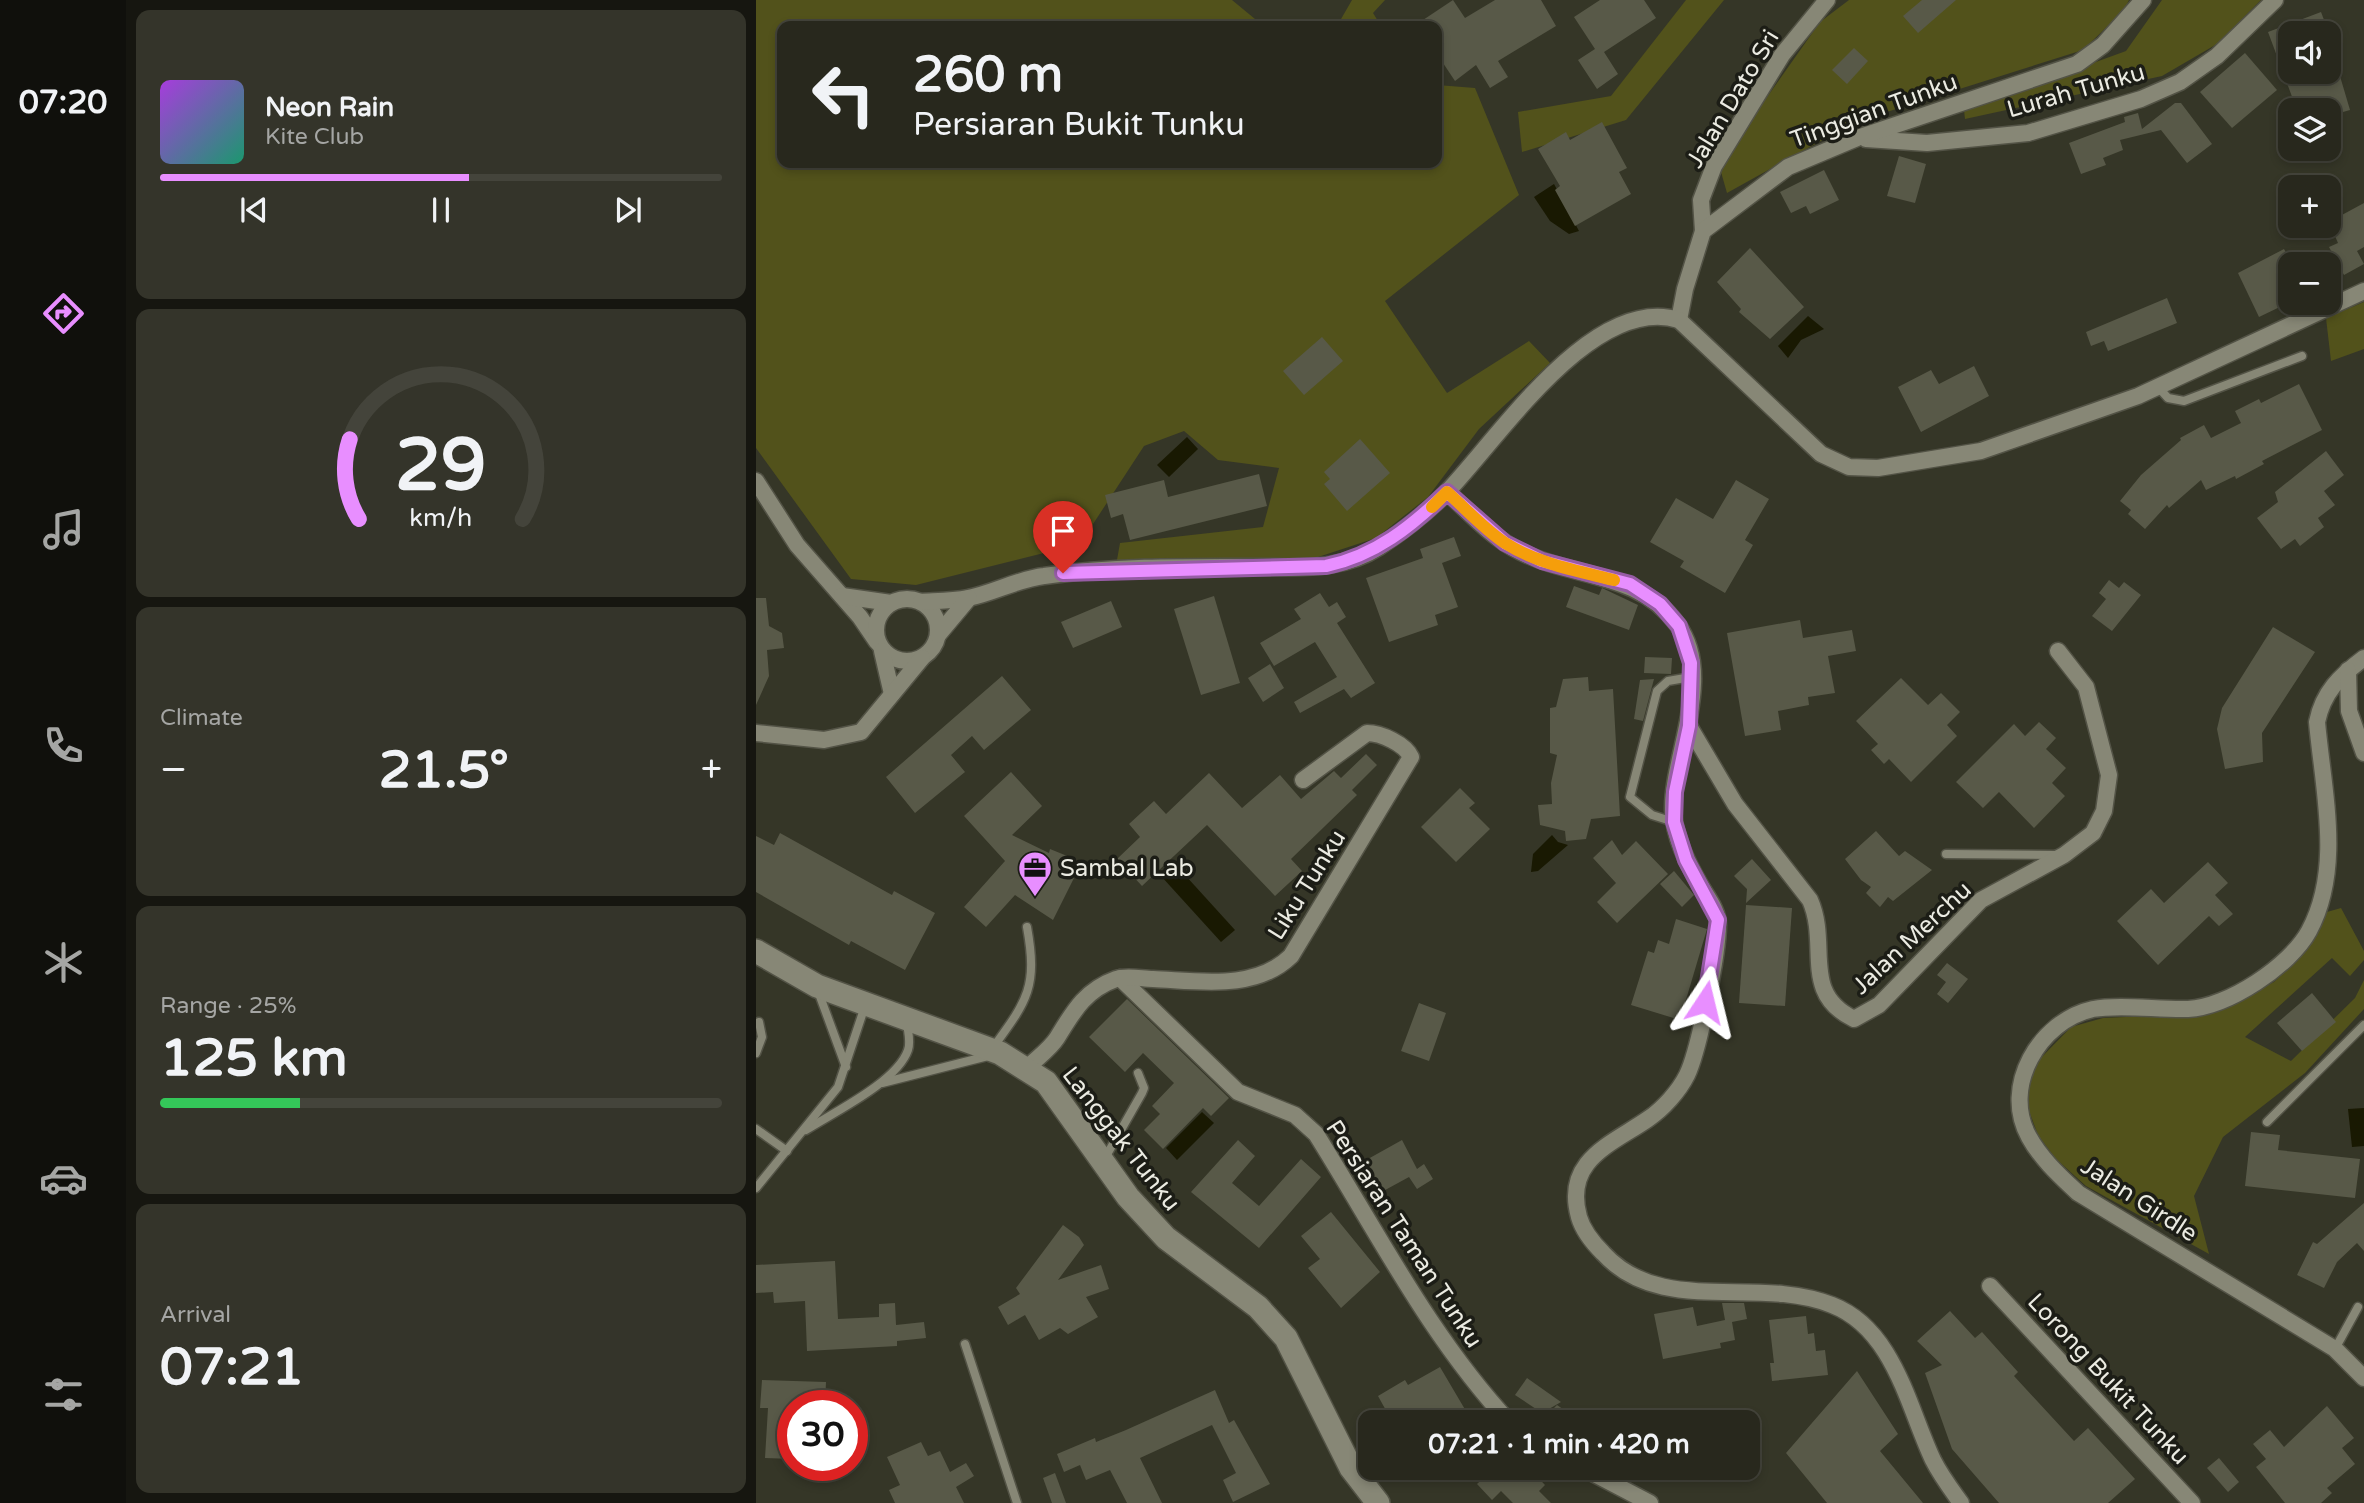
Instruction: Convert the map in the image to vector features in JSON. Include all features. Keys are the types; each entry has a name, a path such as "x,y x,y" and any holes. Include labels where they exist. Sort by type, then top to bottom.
{"street":[{"name":"Jalan Dato Sri","path":"1703,231 1701,200 1714,166 1782,55 1827,0"},
{"name":"Tinggian Tunku","path":"1703,231 1788,167 1857,138 2077,64 2103,45 2143,0"},
{"name":"Lurah Tunku","path":"1857,138 1927,143 2028,133 2141,99 2179,82 2217,56 2276,0"},
{"path":"1679,320 1685,289 1703,231"},
{"path":"920,602 970,598 1040,576 1086,570 1303,568 1349,561 1375,550 1414,523 1447,492 1502,425 1596,338 1633,320 1654,316 1679,320 1821,454 1849,467 1878,468 1981,451 2158,387 2364,291"},
{"path":"756,481 797,545 842,596 879,646 901,662 922,658"},
{"path":"1447,492 1491,533 1520,551 1542,561 1630,584 1660,604 1679,626 1691,663 1689,726 1675,792 1674,822 1686,860 1718,920 1696,1051 1686,1077 1651,1117 1608,1142 1588,1160 1578,1187 1579,1218 1587,1235 1612,1264 1630,1277 1648,1285 1689,1291 1776,1291 1809,1296 1838,1307 1859,1321 1884,1350 1897,1372 1935,1464 1961,1503"},
{"path":"842,596 891,603 911,599 920,602 935,615 938,635"},
{"path":"756,733 824,740 844,738 861,732 922,658 930,652 938,635 970,598"},
{"path":"891,603 877,619 879,646 892,694"},
{"name":"Jalan Merchu","path":"1689,726 1735,804 1810,900 1817,915 1821,987 1840,1012 1854,1018 1879,1005 1981,900 2064,855 2093,833 2104,811 2109,775 2086,687 2058,651"},
{"name":"Jalan Girdle","path":"2364,658 2348,670 2325,695 2318,722 2329,848 2324,894 2308,932 2281,964 2242,992 2192,1009 2093,1009 2067,1020 2038,1044 2023,1073 2019,1093 2022,1118 2029,1137 2052,1168 2078,1193 2335,1349 2364,1378"},
{"path":"2348,670 2349,711 2364,752"},
{"name":"Liku Tunku","path":"1027,1068 1056,1040 1068,1017 1084,997 1120,978 1221,981 1255,978 1280,967 1300,944 1412,757 1408,751 1377,733 1367,733 1303,780"},
{"name":"Langgak Tunku","path":"756,951 817,986 865,1006 906,1018 996,1052 1027,1068 1052,1090 1128,1198 1166,1238 1258,1307 1286,1338 1351,1468 1378,1503"},
{"name":"Persiaran Taman Tunku","path":"1120,978 1238,1092 1295,1115 1316,1133 1430,1324 1498,1410"},
{"name":"Lorong Bukit Tunku","path":"1990,1286 2192,1503"},
{"path":"1606,1480 1650,1503"}],"lane":[{"path":"2158,387 2168,398 2184,401 2302,356"},
{"path":"1674,822 1652,815 1630,797 1657,691 1668,681 1691,677"},
{"path":"1946,853 2064,855"},
{"path":"879,1084 996,1052 1020,1010 1032,981 1033,961 1027,927"},
{"path":"817,986 831,1032 846,1067"},
{"path":"756,1188 838,1087 865,1006"},
{"path":"801,1134 879,1084 901,1063 909,1048 906,1018"},
{"path":"756,1053 762,1037 759,1022"},
{"path":"2267,1122 2364,1025"},
{"path":"1103,1160 1142,1093 1144,1088 1138,1073"},
{"path":"756,1129 787,1151"},
{"path":"2335,1349 2358,1307"},
{"path":"965,1344 1017,1503"}],"shaded area":[{"path":"756,0 1232,0 1255,19 1265,21 777,21 777,168 1442,168 1442,85 1475,88 1519,195 1385,301 1447,393 1529,341 1550,363 1479,429 1428,497 1376,538 1312,559 1117,560 1120,543 1263,527 1279,468 1218,460 1184,431 1144,446 1080,544 916,585 851,579 756,448"},
{"path":"1352,0 1385,0 1373,13 1378,21 1340,21"},
{"path":"1686,0 1724,0 1626,120 1522,152 1518,112 1611,96"},
{"path":"1849,0 2129,0 2124,10 2083,50 1855,122 1727,193 1719,165 1820,22"},
{"path":"2162,0 2261,0 2217,44 2162,76 1965,119 1964,110 2126,51"},
{"path":"1554,184 1579,231 1569,234 1550,221 1534,197"},
{"path":"2364,302 2364,349 2331,361 2326,318 2341,315 2341,312"},
{"path":"1808,316 1824,329 1801,340 1788,358 1778,346"},
{"path":"1187,437 1198,449 1169,477 1157,465"},
{"path":"1552,835 1558,842 1568,845 1538,871 1531,872 1533,854"},
{"path":"1175,864 1235,930 1221,942 1161,876"},
{"path":"2341,908 2364,951 2364,960 2350,976 2332,958 2245,1037 2291,1061 2355,998 2364,980 2364,1009 2305,1073 2223,1137 2194,1196 2209,1254 2086,1186 2055,1158 2038,1135 2026,1103 2035,1064 2071,1027 2103,1018 2214,1013 2274,982 2306,951 2327,912"},
{"path":"2364,1108 2364,1146 2352,1147 2348,1109"},
{"path":"1202,1112 1214,1123 1177,1160 1166,1148"}],"building":[{"path":"1453,0 1465,18 1495,0 1541,0 1556,26 1498,61 1508,77 1490,88 1476,65 1455,81 1442,62 1442,21 1422,21"},
{"path":"1600,0 1644,0 1656,18 1604,52 1618,74 1597,89 1578,60 1595,49 1574,17"},
{"path":"1922,0 1956,0 1918,33 1903,16"},
{"path":"2321,12 2324,21 2297,21"},
{"path":"2278,28 2278,59 2268,32"},
{"path":"1854,48 1868,61 1847,84 1832,70"},
{"path":"2245,53 2277,90 2232,128 2200,92"},
{"path":"2341,80 2350,110 2341,113 2341,98 2293,98 2287,84 2341,84"},
{"path":"2175,103 2181,103 2212,144 2187,163 2161,130 2120,140 2123,150 2103,158 2106,165 2081,174 2069,143 2125,122 2124,117 2138,113 2142,129"},
{"path":"1602,122 1627,168 1619,172 1631,194 1575,226 1555,190 1560,186 1538,149 1566,132 1570,140"},
{"path":"1899,156 1926,164 1915,203 1887,196"},
{"path":"1824,170 1839,200 1810,214 1806,206 1791,213 1780,192"},
{"path":"2364,203 2364,247 2357,251 2364,264 2344,275 2341,269 2341,252 2332,252 2329,247 2338,243 2336,238 2341,238 2341,215"},
{"path":"1750,248 1804,307 1770,339 1739,312 1741,309 1717,282"},
{"path":"2278,252 2278,308 2259,317 2238,273"},
{"path":"2167,298 2177,323 2108,351 2104,341 2091,346 2086,332"},
{"path":"1322,337 1343,361 1304,395 1283,371"},
{"path":"1974,366 1989,396 1921,432 1898,387 1931,370 1939,384"},
{"path":"2299,384 2322,430 2262,461 2264,464 2236,479 2235,476 2206,490 2201,480 2169,508 2167,505 2145,529 2128,514 2131,510 2120,501 2141,475 2181,440 2180,438 2204,425 2211,438 2241,423 2235,411 2259,399 2261,403"},
{"path":"1360,439 1390,473 1347,511 1324,484 1330,479 1324,472"},
{"path":"2326,451 2344,475 2324,491 2335,505 2318,518 2324,527 2300,546 2295,539 2281,549 2257,518 2278,502 2275,492"},
{"path":"1259,474 1267,506 1130,540 1123,514 1111,518 1105,495 1164,480 1168,497"},
{"path":"1736,480 1769,499 1745,540 1753,545 1725,593 1680,567 1684,561 1650,542 1676,498 1713,519"},
{"path":"1454,537 1461,556 1442,563 1458,607 1435,615 1438,625 1389,642 1366,578 1423,558 1420,549"},
{"path":"2109,580 2119,588 2124,582 2141,595 2112,631 2092,616 2106,599 2099,593"},
{"path":"1574,586 1599,595 1602,588 1638,605 1629,630 1566,607"},
{"path":"1320,593 1329,607 1337,602 1346,617 1337,623 1375,683 1351,698 1344,689 1300,713 1294,702 1337,677 1315,642 1274,666 1260,643 1301,619 1294,609"},
{"path":"1214,596 1240,683 1201,695 1174,609"},
{"path":"756,598 766,598 769,626 782,633 784,648 767,650 769,676 756,705"},
{"path":"1111,601 1122,627 1073,648 1061,622"},
{"path":"1800,620 1803,638 1852,630 1856,651 1828,656 1835,693 1808,697 1809,705 1778,711 1781,730 1745,736 1727,633"},
{"path":"2273,627 2315,652 2262,733 2263,762 2225,769 2217,729 2222,708"},
{"path":"1645,657 1672,658 1671,674 1644,673"},
{"path":"1270,664 1284,688 1263,702 1248,678"},
{"path":"1002,676 1031,710 984,750 972,736 951,755 965,772 915,813 886,777"},
{"path":"1588,677 1589,691 1613,689 1620,816 1591,819 1586,839 1566,841 1565,831 1540,825 1538,805 1552,804 1551,783 1557,755 1550,753 1550,708 1556,707 1563,679"},
{"path":"1901,678 1928,705 1941,693 1960,712 1947,725 1957,736 1911,782 1889,759 1884,764 1871,750 1878,744 1856,721"},
{"path":"1654,679 1643,721 1634,719 1640,680"},
{"path":"2039,722 2056,738 2046,749 2066,768 2052,783 2065,796 2034,828 1999,792 1983,808 1956,782 2014,724 2025,736"},
{"path":"1366,754 1377,765 1352,790 1357,795 1291,859 1302,871 1275,896 1207,825 1142,886 1117,859 1140,837 1129,824 1154,801 1166,814 1209,773 1242,808 1280,775 1301,799 1334,771 1341,778"},
{"path":"1011,772 1042,806 1012,835 1049,853 1050,849 1082,862 1053,920 1015,895 986,927 964,907 1005,861 964,816"},
{"path":"1460,788 1475,803 1469,808 1490,829 1456,862 1421,827"},
{"path":"1876,831 1899,856 1905,851 1932,870 1893,901 1888,897 1880,907 1866,893 1871,887 1861,880 1845,859"},
{"path":"780,833 892,895 894,891 935,913 905,970 851,941 849,945 756,892 756,836 774,845"},
{"path":"1612,840 1622,855 1636,841 1668,874 1617,923 1597,902 1616,883 1593,858"},
{"path":"1752,859 1771,880 1746,903 1747,889 1734,876"},
{"path":"2208,862 2228,883 2215,895 2233,914 2219,926 2209,916 2158,965 2117,921 2151,889 2164,903"},
{"path":"1674,871 1694,895 1682,907 1660,884"},
{"path":"1746,905 1792,908 1785,1006 1739,1003"},
{"path":"1676,919 1707,929 1680,1020 1631,1005 1648,951 1654,953 1658,940 1669,944"},
{"path":"1947,963 1968,979 1948,1003 1937,994 1946,982 1937,975"},
{"path":"2312,993 2336,1022 2302,1051 2277,1023"},
{"path":"1127,999 1229,1098 1211,1116 1203,1108 1163,1149 1144,1130 1160,1114 1152,1106 1174,1083 1143,1053 1125,1072 1089,1037"},
{"path":"1419,1003 1446,1013 1429,1061 1401,1051"},
{"path":"2251,1132 2280,1135 2278,1150 2360,1159 2355,1198 2245,1186"},
{"path":"1238,1140 1255,1156 1232,1183 1259,1206 1301,1159 1321,1177 1259,1248 1191,1192"},
{"path":"1402,1140 1417,1169 1424,1164 1433,1179 1417,1189 1409,1177 1376,1195 1359,1164"},
{"path":"2364,1203 2364,1251 2357,1243 2337,1262 2324,1288 2297,1275 2313,1242 2317,1244"},
{"path":"1331,1212 1380,1272 1341,1308 1308,1268 1320,1259 1301,1236"},
{"path":"1063,1225 1079,1237 1084,1245 1058,1280 1101,1265 1109,1289 1086,1297 1098,1317 1068,1334 1060,1328 1039,1340 1025,1315 1008,1325 998,1307 1020,1294 1016,1288"},
{"path":"835,1261 838,1319 879,1317 879,1304 895,1303 896,1325 924,1322 926,1338 897,1341 897,1346 807,1351 805,1301 774,1303 773,1292 756,1293 756,1265"},
{"path":"1722,1303 1744,1303 1747,1319 1732,1322 1735,1340 1720,1343 1721,1348 1663,1359 1654,1314 1693,1307 1697,1326 1725,1320"},
{"path":"1950,1311 1975,1338 1982,1332 2018,1372 2014,1376 2074,1441 2088,1428 2135,1479 2108,1503 1999,1503 1952,1449 1925,1373 1942,1365 1917,1341"},
{"path":"1806,1316 1808,1334 1814,1333 1816,1351 1825,1350 1828,1375 1772,1381 1770,1363 1774,1363 1769,1320"},
{"path":"1440,1367 1465,1410 1386,1410 1378,1396 1405,1380 1408,1385"},
{"path":"1857,1371 1898,1434 1880,1451 1923,1503 1827,1503 1786,1453"},
{"path":"1527,1378 1561,1402 1547,1410 1538,1410 1515,1395"},
{"path":"762,1380 826,1382 826,1390 777,1390 777,1458 765,1458 768,1408 760,1408"},
{"path":"1215,1390 1229,1423 1234,1420 1270,1484 1233,1502 1223,1480 1236,1473 1212,1425 1140,1458 1162,1503 1127,1503 1110,1470 1086,1480 1080,1465 1064,1472 1057,1454 1095,1438 1096,1442 1126,1430"},
{"path":"2327,1406 2354,1438 2342,1448 2355,1464 2327,1488 2332,1493 2321,1503 2285,1503 2256,1467 2266,1459 2253,1444 2270,1430 2284,1447"},
{"path":"921,1442 928,1456 940,1451 950,1472 966,1463 974,1476 956,1487 964,1503 895,1503 889,1490 900,1485 887,1457"},
{"path":"2219,1458 2239,1482 2228,1492 2207,1468"},
{"path":"1055,1473 1066,1503 1052,1503 1043,1478"},
{"path":"1481,1480 1540,1480 1545,1485 1539,1491 1551,1503 1513,1503 1501,1491 1492,1500 1477,1484"}],"slow traffic":[{"path":"1432,507 1447,492 1491,533 1520,551 1542,561 1614,580"}],"place":[{"name":"Sambal Lab","path":"1035,898"}],"route":[{"path":"1063,573 1086,570 1326,566 1349,561 1375,550 1414,523 1447,492 1491,533 1520,551 1542,561 1630,584 1646,593 1660,604 1679,626 1691,663 1689,726 1673,808 1679,842 1686,860 1718,920 1705,1002"}]}
